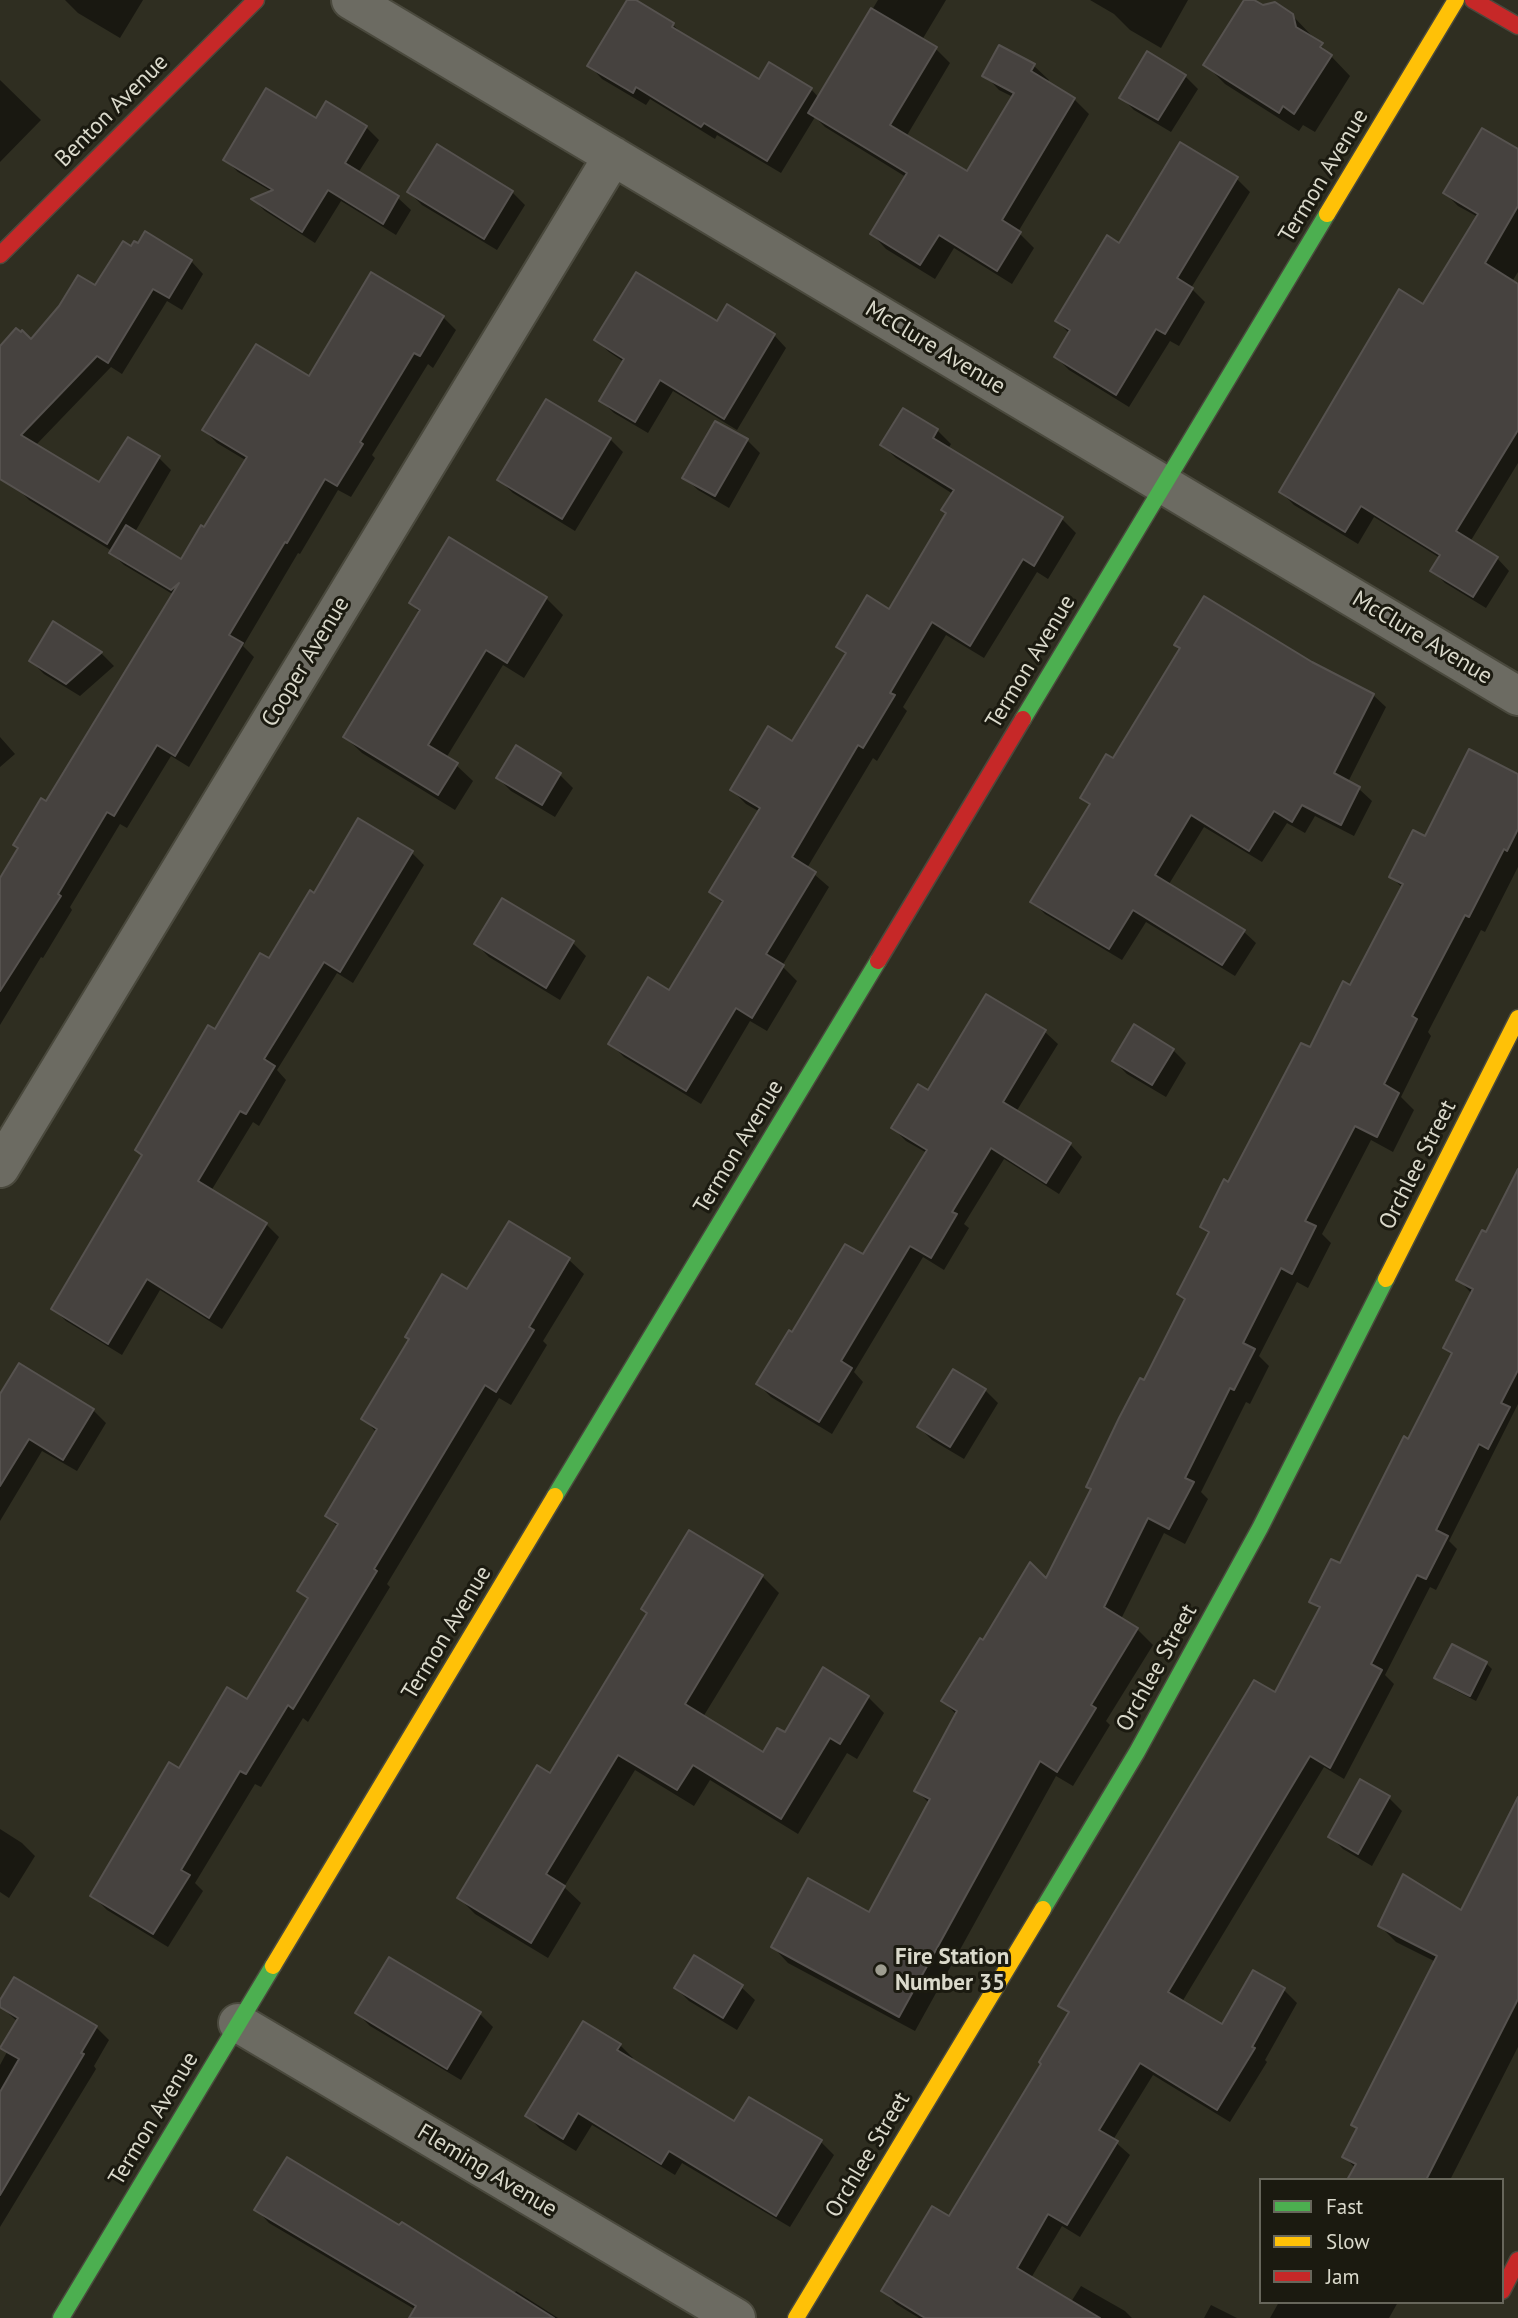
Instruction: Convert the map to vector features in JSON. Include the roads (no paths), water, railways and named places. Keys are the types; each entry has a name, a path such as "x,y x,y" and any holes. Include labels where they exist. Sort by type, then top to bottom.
{"street":[{"name":"Benton Avenue","path":"0,255 257,0"},
{"name":"McClure Avenue","path":"351,0 1518,696"},
{"name":"Termon Avenue","path":"61,2318 1456,0"},
{"path":"1473,0 1518,26"},
{"name":"Cooper Avenue","path":"0,1168 612,156"},
{"name":"Orchlee Street","path":"796,2318 1137,1752 1260,1528 1518,1018"},
{"name":"Fleming Avenue","path":"238,2023 736,2318"},
{"path":"1504,2287 1518,2260"}],"place":[{"name":"Fire Station Number 35","path":"881,1970"}]}
